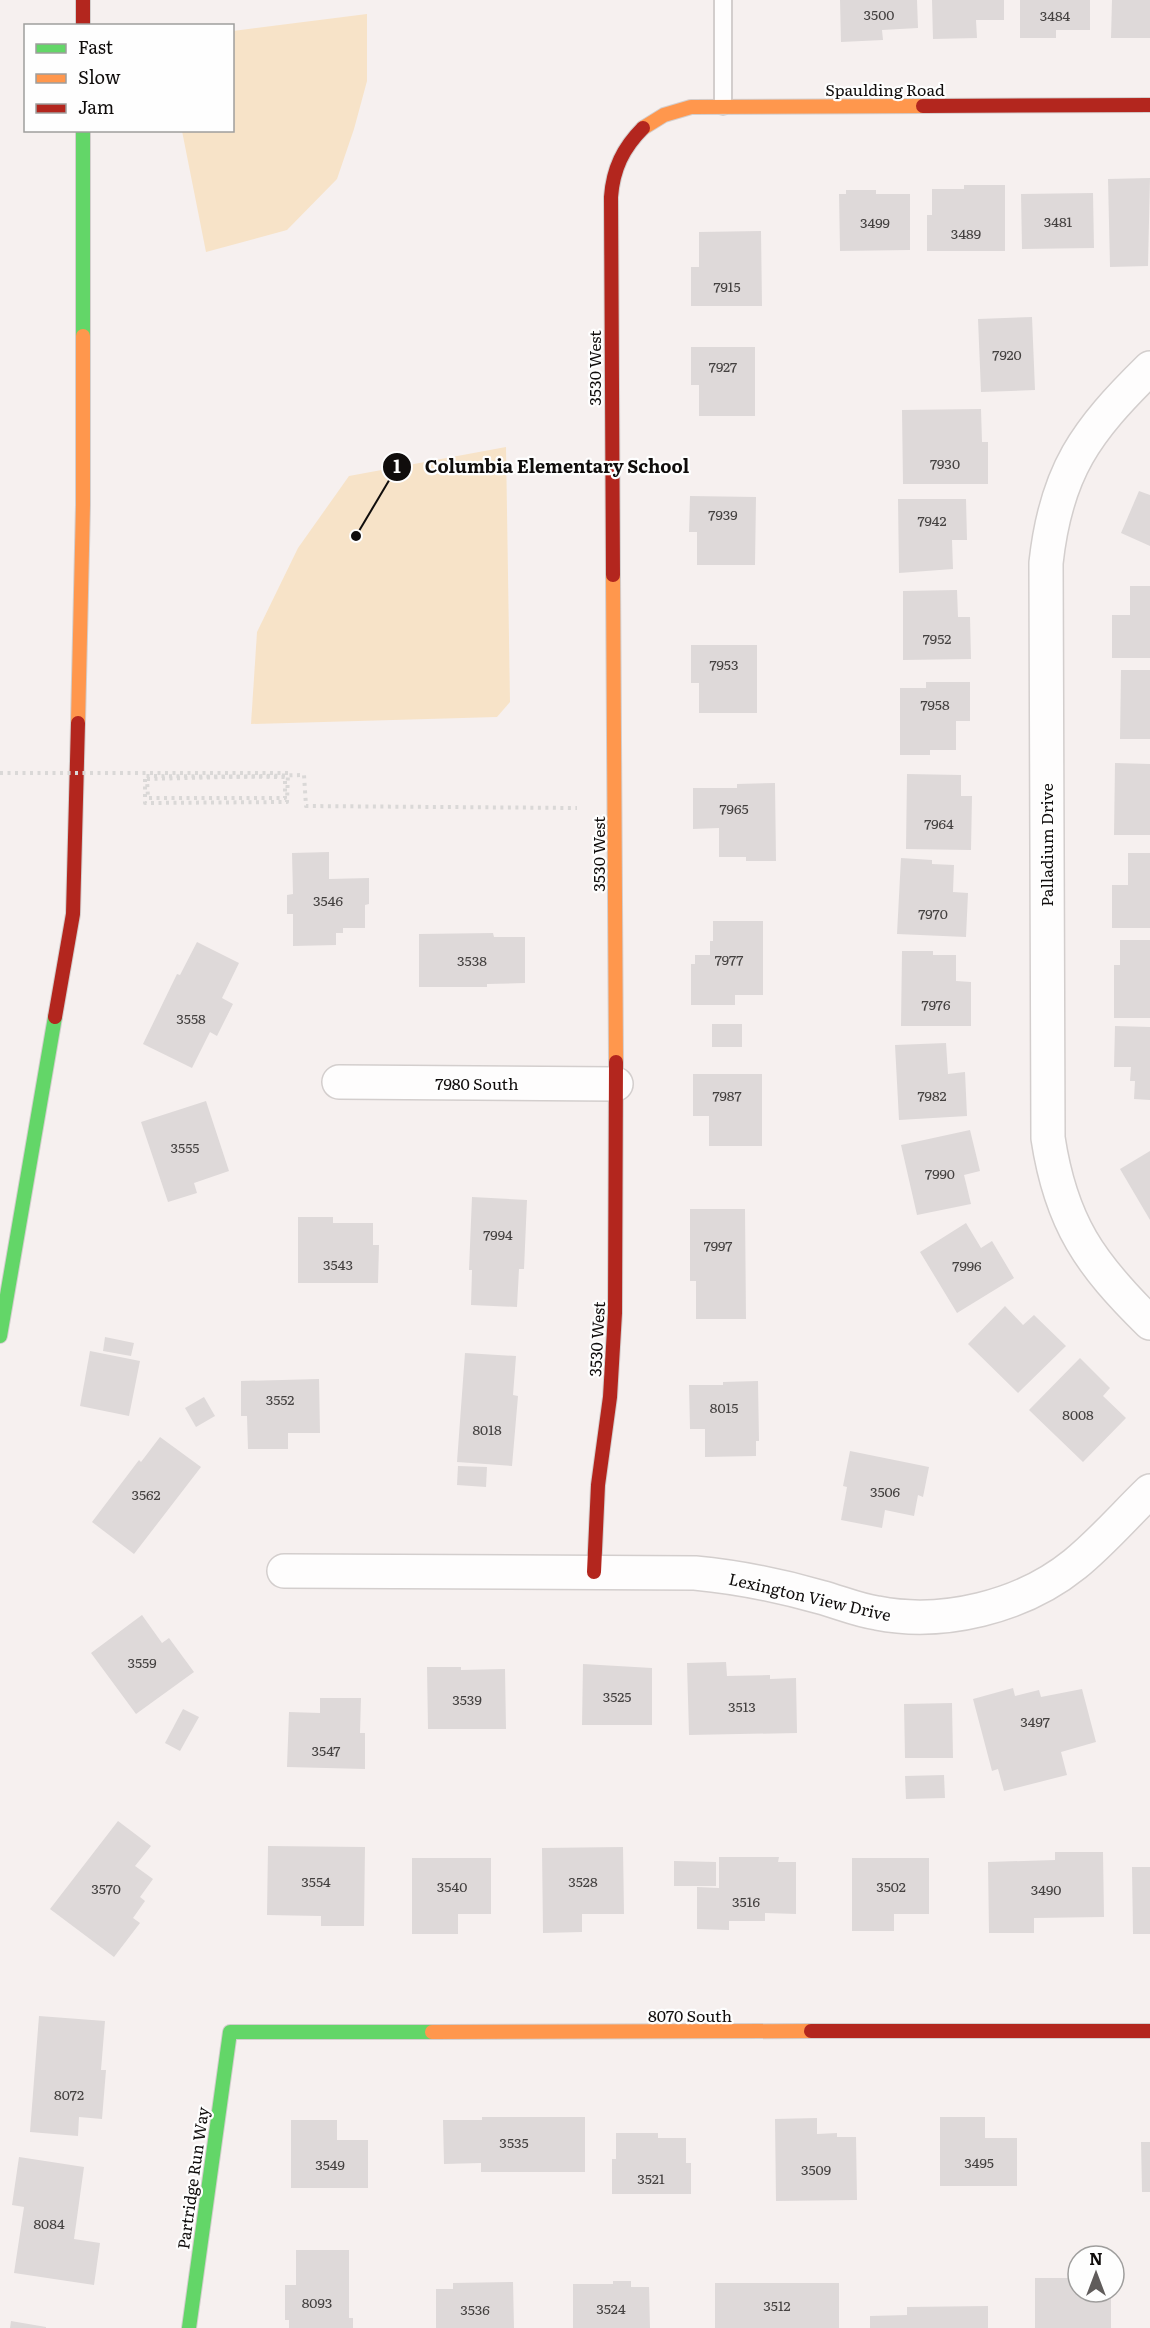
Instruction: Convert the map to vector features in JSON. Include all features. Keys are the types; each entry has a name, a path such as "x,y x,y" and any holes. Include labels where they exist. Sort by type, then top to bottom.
{"main road":[{"path":"82,0 82,24"},
{"name":"Spaulding Road","path":"630,139 657,116 673,109 723,106 1150,105"},
{"path":"0,1336 73,914 82,505 82,132"},
{"name":"3530 West","path":"594,1572 598,1485 610,1397 615,1313 616,1084 610,211 614,174 630,139"},
{"name":"8070 South","path":"230,2032 1150,2031"},
{"name":"Partridge Run Way","path":"189,2328 230,2032"}],"street":[{"name":"Palladium Drive","path":"1150,368 1096,424 1077,453 1054,510 1046,563 1048,1138 1062,1203 1077,1234 1095,1263 1117,1290 1150,1323"},
{"name":"7980 South","path":"339,1082 616,1084"},
{"name":"Lexington View Drive","path":"284,1571 695,1573 782,1587 879,1614 938,1617 992,1605 1044,1585 1074,1564 1150,1491"}],"lane":[{"path":"723,0 723,106"}],"path":[{"path":"0,773 288,773 287,802 145,803 145,776 285,777 285,798 148,798 147,779 304,775 306,806 584,808"}],"shaded area":[{"path":"367,14 367,81 337,179 287,230 206,252 182,132 234,132 234,31"},
{"path":"506,447 510,702 497,717 251,724 257,632 298,548 349,476"}],"building":[{"path":"840,0 917,0 918,28 882,30 883,40 841,42"},
{"path":"932,0 1004,0 1004,20 976,20 977,38 933,39"},
{"path":"1020,0 1090,0 1090,30 1056,30 1056,38 1020,38"},
{"path":"1112,0 1150,0 1150,38 1111,38"},
{"path":"1150,178 1148,266 1110,267 1108,179"},
{"path":"964,185 1005,185 1005,251 927,251 927,215 932,215 932,189 964,189"},
{"path":"846,190 876,190 876,194 910,194 910,250 840,251 839,194 846,194"},
{"path":"1093,193 1094,248 1022,249 1021,194"},
{"path":"761,231 762,306 691,306 691,267 699,267 699,232"},
{"path":"1032,317 1035,390 981,392 978,319"},
{"path":"691,347 755,347 755,416 699,416 699,385 691,385"},
{"path":"981,409 982,442 988,442 988,484 903,484 902,410"},
{"path":"1139,491 1150,495 1150,546 1121,533"},
{"path":"690,496 756,497 755,565 697,565 697,532 689,532"},
{"path":"898,499 966,499 967,540 952,540 953,569 899,573"},
{"path":"1130,586 1150,586 1150,658 1112,658 1112,615 1130,615"},
{"path":"957,590 958,617 970,617 971,659 903,660 903,591"},
{"path":"691,645 757,645 757,713 699,713 699,683 691,683"},
{"path":"1121,670 1150,670 1150,739 1120,739"},
{"path":"926,682 970,682 970,721 956,721 956,750 930,750 930,755 900,755 900,688 926,688"},
{"path":"1115,763 1150,764 1150,835 1114,835"},
{"path":"907,774 961,775 961,796 972,796 971,850 906,849"},
{"path":"775,783 776,861 746,861 746,857 719,857 719,828 693,829 693,788 737,788 737,784"},
{"path":"329,852 329,879 369,878 369,904 365,905 365,928 343,928 343,933 336,933 336,945 293,946 293,914 287,914 287,895 293,894 292,853"},
{"path":"1128,853 1150,853 1150,928 1112,928 1112,885 1128,885"},
{"path":"901,858 932,860 932,864 954,865 953,892 968,893 966,937 897,934"},
{"path":"713,921 763,921 763,995 735,995 735,1005 691,1005 691,964 695,964 695,955 710,955"},
{"path":"493,933 494,937 525,937 525,983 487,984 487,987 419,987 419,934"},
{"path":"1120,940 1150,940 1150,1018 1114,1018 1114,965 1120,965"},
{"path":"197,942 239,963 222,998 233,1004 217,1036 210,1032 192,1068 143,1044 177,974 180,975"},
{"path":"902,951 933,951 933,955 956,955 956,981 971,982 971,1026 901,1026"},
{"path":"712,1024 742,1024 742,1047 712,1047"},
{"path":"1115,1026 1150,1027 1150,1100 1134,1099 1135,1081 1130,1081 1131,1067 1114,1067"},
{"path":"946,1043 948,1074 965,1072 967,1116 899,1120 895,1045"},
{"path":"693,1074 762,1074 762,1146 709,1146 709,1116 693,1116"},
{"path":"206,1101 229,1171 194,1183 197,1193 168,1202 141,1122"},
{"path":"970,1130 980,1171 964,1175 971,1204 917,1215 901,1145"},
{"path":"1150,1151 1150,1220 1120,1169"},
{"path":"472,1197 527,1200 524,1269 519,1269 517,1307 471,1305 472,1270 469,1270"},
{"path":"690,1209 745,1209 746,1319 696,1319 696,1281 690,1281"},
{"path":"298,1217 333,1217 333,1223 373,1223 373,1245 379,1245 378,1283 298,1283"},
{"path":"966,1223 981,1248 992,1241 1014,1278 957,1313 920,1252"},
{"path":"1005,1306 1023,1325 1034,1315 1066,1346 1018,1393 968,1344"},
{"path":"105,1337 134,1343 131,1356 103,1351"},
{"path":"90,1351 140,1361 129,1416 80,1406"},
{"path":"465,1353 516,1356 513,1395 518,1396 512,1466 457,1462"},
{"path":"1080,1358 1110,1388 1103,1396 1126,1418 1083,1462 1029,1410"},
{"path":"319,1379 320,1433 288,1433 288,1449 248,1449 247,1416 241,1416 241,1381"},
{"path":"758,1381 759,1441 756,1441 756,1456 705,1457 705,1429 690,1429 689,1385 723,1385 723,1382"},
{"path":"204,1397 215,1416 196,1427 185,1408"},
{"path":"160,1437 201,1467 134,1554 92,1522 139,1460 141,1462"},
{"path":"850,1451 929,1467 923,1497 918,1495 914,1516 885,1510 882,1528 841,1520 847,1487 843,1486"},
{"path":"458,1466 487,1467 486,1487 457,1485"},
{"path":"142,1615 162,1643 169,1638 194,1672 136,1714 91,1653"},
{"path":"726,1662 727,1676 770,1675 770,1679 796,1678 797,1733 689,1735 687,1663"},
{"path":"583,1664 652,1668 652,1725 582,1725"},
{"path":"427,1667 461,1667 461,1670 505,1669 506,1729 428,1729"},
{"path":"1013,1688 1015,1696 1039,1690 1041,1697 1082,1689 1096,1742 1061,1752 1067,1775 1004,1791 998,1769 992,1771 973,1699"},
{"path":"320,1698 361,1698 360,1733 365,1733 365,1769 287,1767 289,1712 320,1713"},
{"path":"952,1703 953,1758 905,1758 904,1704"},
{"path":"183,1709 199,1717 180,1751 165,1743"},
{"path":"944,1775 945,1798 906,1799 905,1776"},
{"path":"118,1821 151,1846 135,1866 153,1879 140,1897 145,1901 133,1918 140,1923 114,1957 50,1909"},
{"path":"268,1846 365,1847 364,1926 321,1926 321,1916 267,1915"},
{"path":"623,1847 624,1914 582,1914 582,1932 543,1933 542,1848"},
{"path":"1055,1852 1103,1852 1104,1917 1034,1918 1034,1933 989,1933 988,1862 1055,1860"},
{"path":"719,1857 779,1857 778,1862 796,1862 796,1914 765,1913 765,1921 729,1921 729,1930 697,1929 697,1887 719,1888"},
{"path":"412,1858 491,1858 491,1914 458,1914 458,1934 412,1934"},
{"path":"852,1858 929,1858 929,1914 894,1914 894,1931 852,1931"},
{"path":"674,1861 716,1862 716,1886 674,1886"},
{"path":"1132,1867 1150,1867 1150,1934 1133,1934"},
{"path":"39,2016 105,2021 101,2070 106,2070 102,2119 79,2117 78,2136 30,2132"},
{"path":"482,2117 585,2117 585,2172 481,2172 481,2163 444,2164 443,2120 482,2120"},
{"path":"940,2117 985,2117 985,2138 1017,2138 1017,2186 940,2186"},
{"path":"817,2118 817,2134 837,2133 837,2137 856,2137 857,2200 776,2201 775,2119"},
{"path":"291,2120 337,2120 337,2140 368,2140 368,2188 291,2188"},
{"path":"616,2133 658,2133 658,2138 686,2138 686,2163 691,2163 691,2194 612,2194 612,2159 616,2159"},
{"path":"1141,2142 1150,2142 1150,2192 1142,2192"},
{"path":"19,2157 84,2167 74,2239 100,2243 94,2285 14,2273 24,2207 12,2205"},
{"path":"296,2250 349,2250 349,2318 353,2318 353,2328 289,2328 289,2320 285,2320 285,2285 296,2285"},
{"path":"1035,2278 1066,2278 1066,2304 1111,2304 1111,2328 1035,2328"},
{"path":"613,2281 631,2281 631,2287 649,2287 650,2328 573,2328 573,2284 613,2284"},
{"path":"513,2282 514,2328 436,2328 436,2289 453,2289 453,2283"},
{"path":"715,2283 839,2283 839,2328 715,2328"},
{"path":"988,2306 988,2328 870,2328 870,2316 907,2315 907,2307"},
{"path":"11,2321 46,2327 46,2328 10,2328"}],"traffic: fast":[{"path":"83,132 83,336"},
{"path":"0,1336 55,1017"},
{"path":"189,2328 230,2032 432,2032"}],"traffic: slow":[{"path":"643,128 664,115 691,107 923,106"},
{"path":"78,723 83,505 83,336"},
{"path":"613,575 616,1062"},
{"path":"432,2032 811,2031"}],"traffic: jam":[{"path":"83,0 83,24"},
{"path":"923,106 1150,105"},
{"path":"613,575 611,197 614,177 620,160 630,143 643,128"},
{"path":"55,1017 73,914 78,723"},
{"path":"594,1572 598,1485 610,1397 615,1313 616,1062"},
{"path":"811,2031 1150,2031"}],"place":[{"name":"Columbia Elementary School","path":"356,536"}]}
